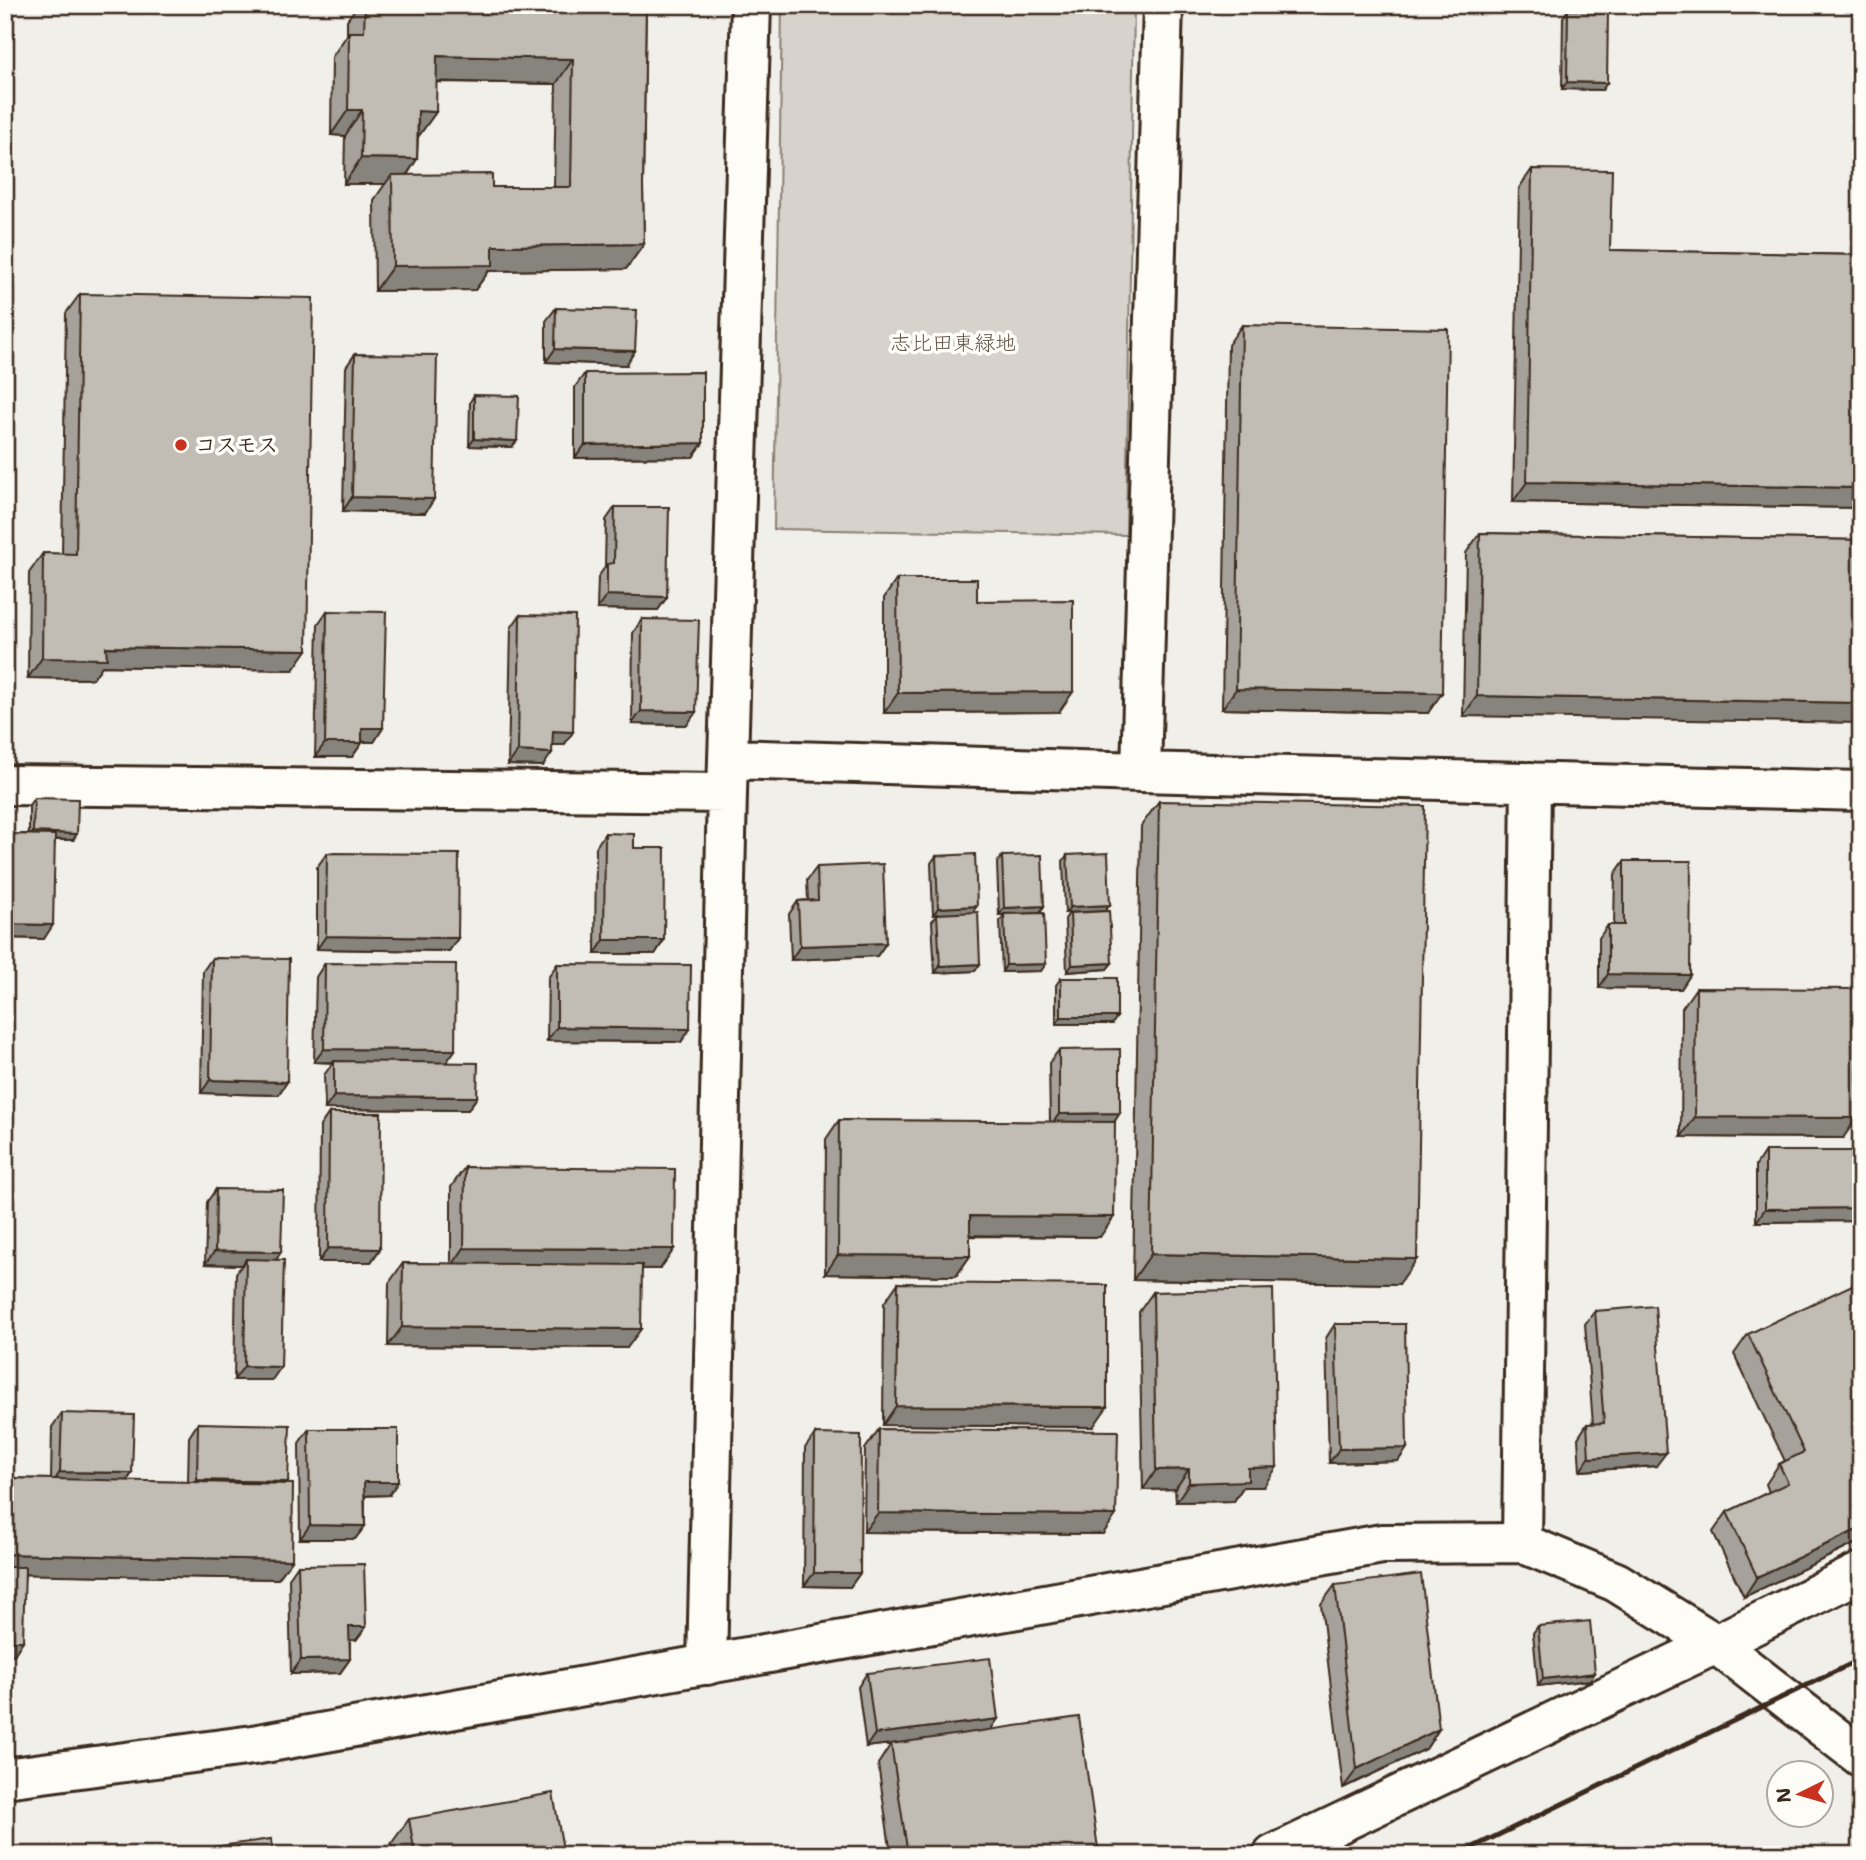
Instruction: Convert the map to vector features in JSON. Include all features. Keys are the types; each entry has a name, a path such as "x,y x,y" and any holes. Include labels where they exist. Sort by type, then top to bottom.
{"street":[{"path":"707,1665 728,776 751,5"},
{"path":"1141,772 1163,5"},
{"path":"5,785 1141,772 1861,791"},
{"path":"1522,1543 1531,782"},
{"path":"5,1778 253,1745 1382,1544 1522,1543 1615,1582 1716,1644 1861,1756"},
{"path":"1273,1855 1861,1572"}],"path":[{"path":"1848,1855 1861,1843"}],"green space":[{"name":"志比田東緑地","path":"782,5 1134,5 1126,535 774,529"}],"building":[{"path":"365,5 646,5 644,244 493,246 493,265 393,266 392,175 492,174 492,187 571,187 573,59 437,56 436,112 418,111 417,159 361,158 362,110 348,110 349,32 364,32"},
{"path":"1568,10 1608,10 1607,83 1567,82"},
{"path":"1532,169 1612,170 1610,250 1861,255 1861,488 1527,482"},
{"name":"コスモス","path":"80,294 313,298 307,650 106,647 107,659 42,658 43,553 76,554"},
{"path":"556,308 637,310 635,351 555,349"},
{"path":"1242,325 1448,329 1442,693 1236,689"},
{"path":"355,354 437,355 434,499 352,497"},
{"path":"703,372 703,443 585,445 585,373"},
{"path":"474,395 519,396 517,441 474,439"},
{"path":"615,507 669,507 667,597 607,595 607,564 614,563"},
{"path":"1480,533 1861,540 1861,703 1477,696"},
{"path":"897,579 977,579 977,601 1073,600 1073,692 898,693"},
{"path":"327,611 386,612 383,728 362,728 362,743 325,743"},
{"path":"520,615 575,616 573,732 553,731 552,753 518,751"},
{"path":"642,619 699,620 696,712 641,711"},
{"path":"34,798 78,799 77,834 33,832"},
{"path":"1159,801 1425,806 1417,1259 1151,1254"},
{"path":"605,833 634,834 634,848 665,848 664,940 604,940"},
{"path":"5,834 55,835 53,925 5,924"},
{"path":"327,853 459,854 458,938 326,936"},
{"path":"1108,853 1110,905 1070,907 1067,855"},
{"path":"975,854 977,906 938,908 936,856"},
{"path":"1042,855 1044,906 1004,908 1002,856"},
{"path":"1624,861 1691,861 1690,975 1608,974 1608,925 1624,925"},
{"path":"883,864 886,943 800,946 798,901 818,900 817,867"},
{"path":"1109,911 1112,963 1072,965 1070,913"},
{"path":"978,912 980,964 940,966 937,914"},
{"path":"1044,913 1046,964 1006,965 1004,914"},
{"path":"212,958 289,959 287,1082 210,1080"},
{"path":"325,963 456,964 455,1050 324,1049"},
{"path":"557,964 691,965 690,1029 557,1027"},
{"path":"1061,978 1117,978 1117,1017 1061,1017"},
{"path":"1696,988 1858,989 1857,1118 1695,1117"},
{"path":"1120,1049 1120,1113 1059,1114 1059,1050"},
{"path":"334,1061 478,1063 477,1097 334,1096"},
{"path":"329,1113 381,1113 380,1249 328,1248"},
{"path":"839,1120 1115,1122 1114,1217 970,1216 970,1256 838,1255"},
{"path":"1765,1151 1861,1151 1861,1208 1765,1209"},
{"path":"465,1167 675,1169 674,1249 464,1248"},
{"path":"216,1189 283,1190 281,1252 215,1251"},
{"path":"246,1259 284,1260 281,1367 244,1366"},
{"path":"403,1263 642,1265 641,1329 402,1327"},
{"path":"898,1283 1107,1285 1107,1407 896,1406"},
{"path":"1852,1285 1861,1304 1861,1528 1757,1577 1727,1512 1788,1483 1779,1464 1804,1452 1748,1334"},
{"path":"1273,1289 1277,1467 1248,1468 1248,1481 1189,1483 1189,1469 1156,1470 1153,1292"},
{"path":"1655,1306 1666,1453 1589,1458 1587,1424 1604,1423 1595,1311"},
{"path":"1335,1324 1405,1324 1407,1448 1339,1449"},
{"path":"62,1413 134,1415 132,1473 60,1472"},
{"path":"198,1423 290,1425 288,1482 197,1480"},
{"path":"309,1429 398,1429 398,1482 364,1482 365,1526 310,1525"},
{"path":"879,1429 1118,1431 1116,1515 878,1513"},
{"path":"815,1434 861,1435 860,1573 814,1573"},
{"path":"5,1478 293,1484 292,1560 5,1554"},
{"path":"364,1564 366,1627 349,1627 350,1659 301,1660 298,1565"},
{"path":"5,1567 25,1567 23,1641 5,1641"},
{"path":"1421,1574 1439,1729 1357,1769 1335,1585"},
{"path":"1590,1621 1595,1673 1543,1679 1538,1626"},
{"path":"990,1658 998,1719 875,1734 867,1673"},
{"path":"1079,1717 1099,1855 908,1855 891,1744"},
{"path":"553,1793 564,1855 415,1855 409,1819"},
{"path":"271,1839 273,1855 213,1855 212,1847"}],"railway":[{"path":"1457,1855 1861,1659"}],"place":[{"name":"コスモス","path":"181,445"}]}
